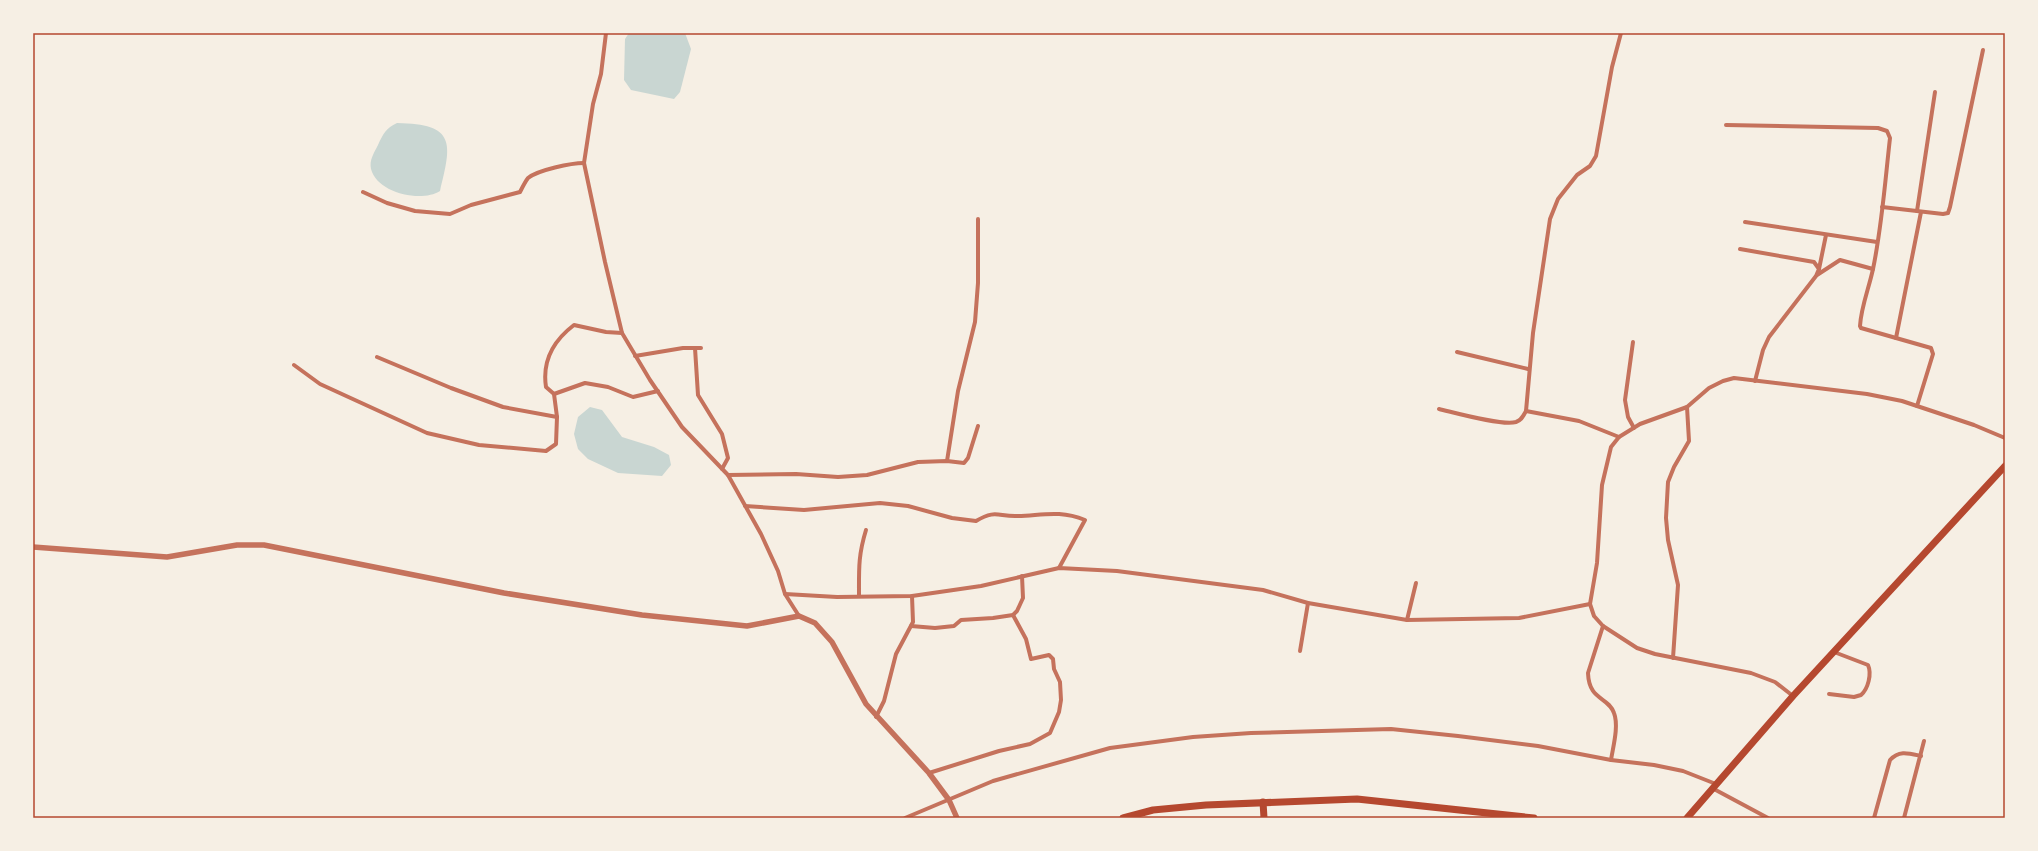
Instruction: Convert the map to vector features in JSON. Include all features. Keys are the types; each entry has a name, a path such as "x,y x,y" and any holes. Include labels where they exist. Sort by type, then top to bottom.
{"main road":[{"path":"1687,818 1793,696 1911,566 1992,482 2005,466"},
{"path":"1123,818 1153,810 1263,802 1357,799 1534,818"},
{"path":"1263,802 1264,818"}],"street":[{"path":"606,33 601,74 593,104 584,163 622,334 682,427 728,475 761,534 778,571 786,594 799,616"},
{"path":"1439,409 1496,421 1515,423 1522,420 1526,410 1528,370 1550,218 1558,199 1577,176 1590,166 1596,156 1612,67 1621,33"},
{"path":"1882,207 1943,214 1948,213 1983,50"},
{"path":"1896,338 1919,211 1935,92"},
{"path":"1726,125 1878,128 1887,131 1890,138 1882,207 1873,269 1864,300 1860,326 1862,328 1931,348 1933,354 1917,406"},
{"path":"363,192 387,203 415,211 450,214 471,205 520,192 527,179 537,172 574,163 584,163"},
{"path":"947,461 958,391 975,322 978,283 978,219"},
{"path":"1745,222 1877,242"},
{"path":"1755,381 1769,337 1816,276 1819,269 1826,235"},
{"path":"1740,250 1814,262 1819,269"},
{"path":"1816,276 1840,260 1873,269"},
{"path":"294,365 320,384 427,433 479,445 546,451 556,444 557,417 554,394 546,387 544,378 547,358 560,336 574,325 622,334"},
{"path":"1633,342 1625,400 1628,417 1634,428"},
{"path":"635,356 683,348 701,348"},
{"path":"696,348 698,395 722,434 728,458 722,469"},
{"path":"1457,352 1528,370"},
{"path":"377,357 451,388 503,407 557,417"},
{"path":"1793,696 1775,682 1758,675 1673,658 1637,648 1603,626 1594,616 1590,604 1597,563 1602,485 1611,448 1619,437 1654,418 1687,407 1709,388 1723,381 1734,378 1867,394 1917,406 1974,425 2005,438"},
{"path":"554,394 585,383 608,387 633,397 658,391"},
{"path":"1673,658 1678,585 1668,540 1666,518 1668,482 1674,467 1689,441 1687,407"},
{"path":"1526,410 1579,421 1619,437"},
{"path":"728,475 796,474 838,477 867,474 918,462 947,461 964,463 968,458 978,426"},
{"path":"745,506 804,510 880,503 908,506 952,518 976,521 988,514 1000,513 1016,516 1054,513 1074,516 1086,520 1059,568"},
{"path":"859,596 858,564 860,549 866,530"},
{"path":"33,547 167,557 237,545 264,545 504,593 642,615 747,626 799,616 815,623 832,642 862,698 876,717 929,773 949,800 957,818"},
{"path":"786,594 912,596 982,586 1059,568 1117,571 1263,590 1308,603 1407,620 1519,618 1590,604"},
{"path":"911,626 935,628 954,626 961,620 1013,615 1017,611 1023,598 1022,576"},
{"path":"1407,620 1416,583"},
{"path":"876,717 884,701 896,654 913,622 912,596"},
{"path":"1300,651 1308,603"},
{"path":"929,773 999,751 1030,744 1050,733 1059,712 1060,700 1060,682 1054,669 1053,659 1049,655 1031,659 1026,639 1013,615"},
{"path":"1603,626 1588,673 1588,680 1590,689 1614,711 1616,720 1611,760"},
{"path":"1829,694 1854,697 1861,695 1867,684 1870,670 1868,665 1862,662 1833,652"},
{"path":"905,818 993,782 1110,748 1193,737 1251,733 1391,729 1538,746 1611,760 1654,765 1683,771 1714,786 1768,818"},
{"path":"1904,818 1924,741"},
{"path":"1874,818 1890,760 1895,754 1901,753 1921,756"}],"shaded area":[{"path":"629,33 685,33 691,49 680,92 674,99 631,90 624,80 625,39"},
{"path":"397,123 416,124 430,127 440,132 445,139 447,160 440,191 422,196 401,194 390,190 375,177 371,169 372,157 385,132"},
{"path":"590,407 602,410 622,437 654,447 669,455 671,465 662,476 618,473 588,459 578,449 574,434 578,417"}]}
